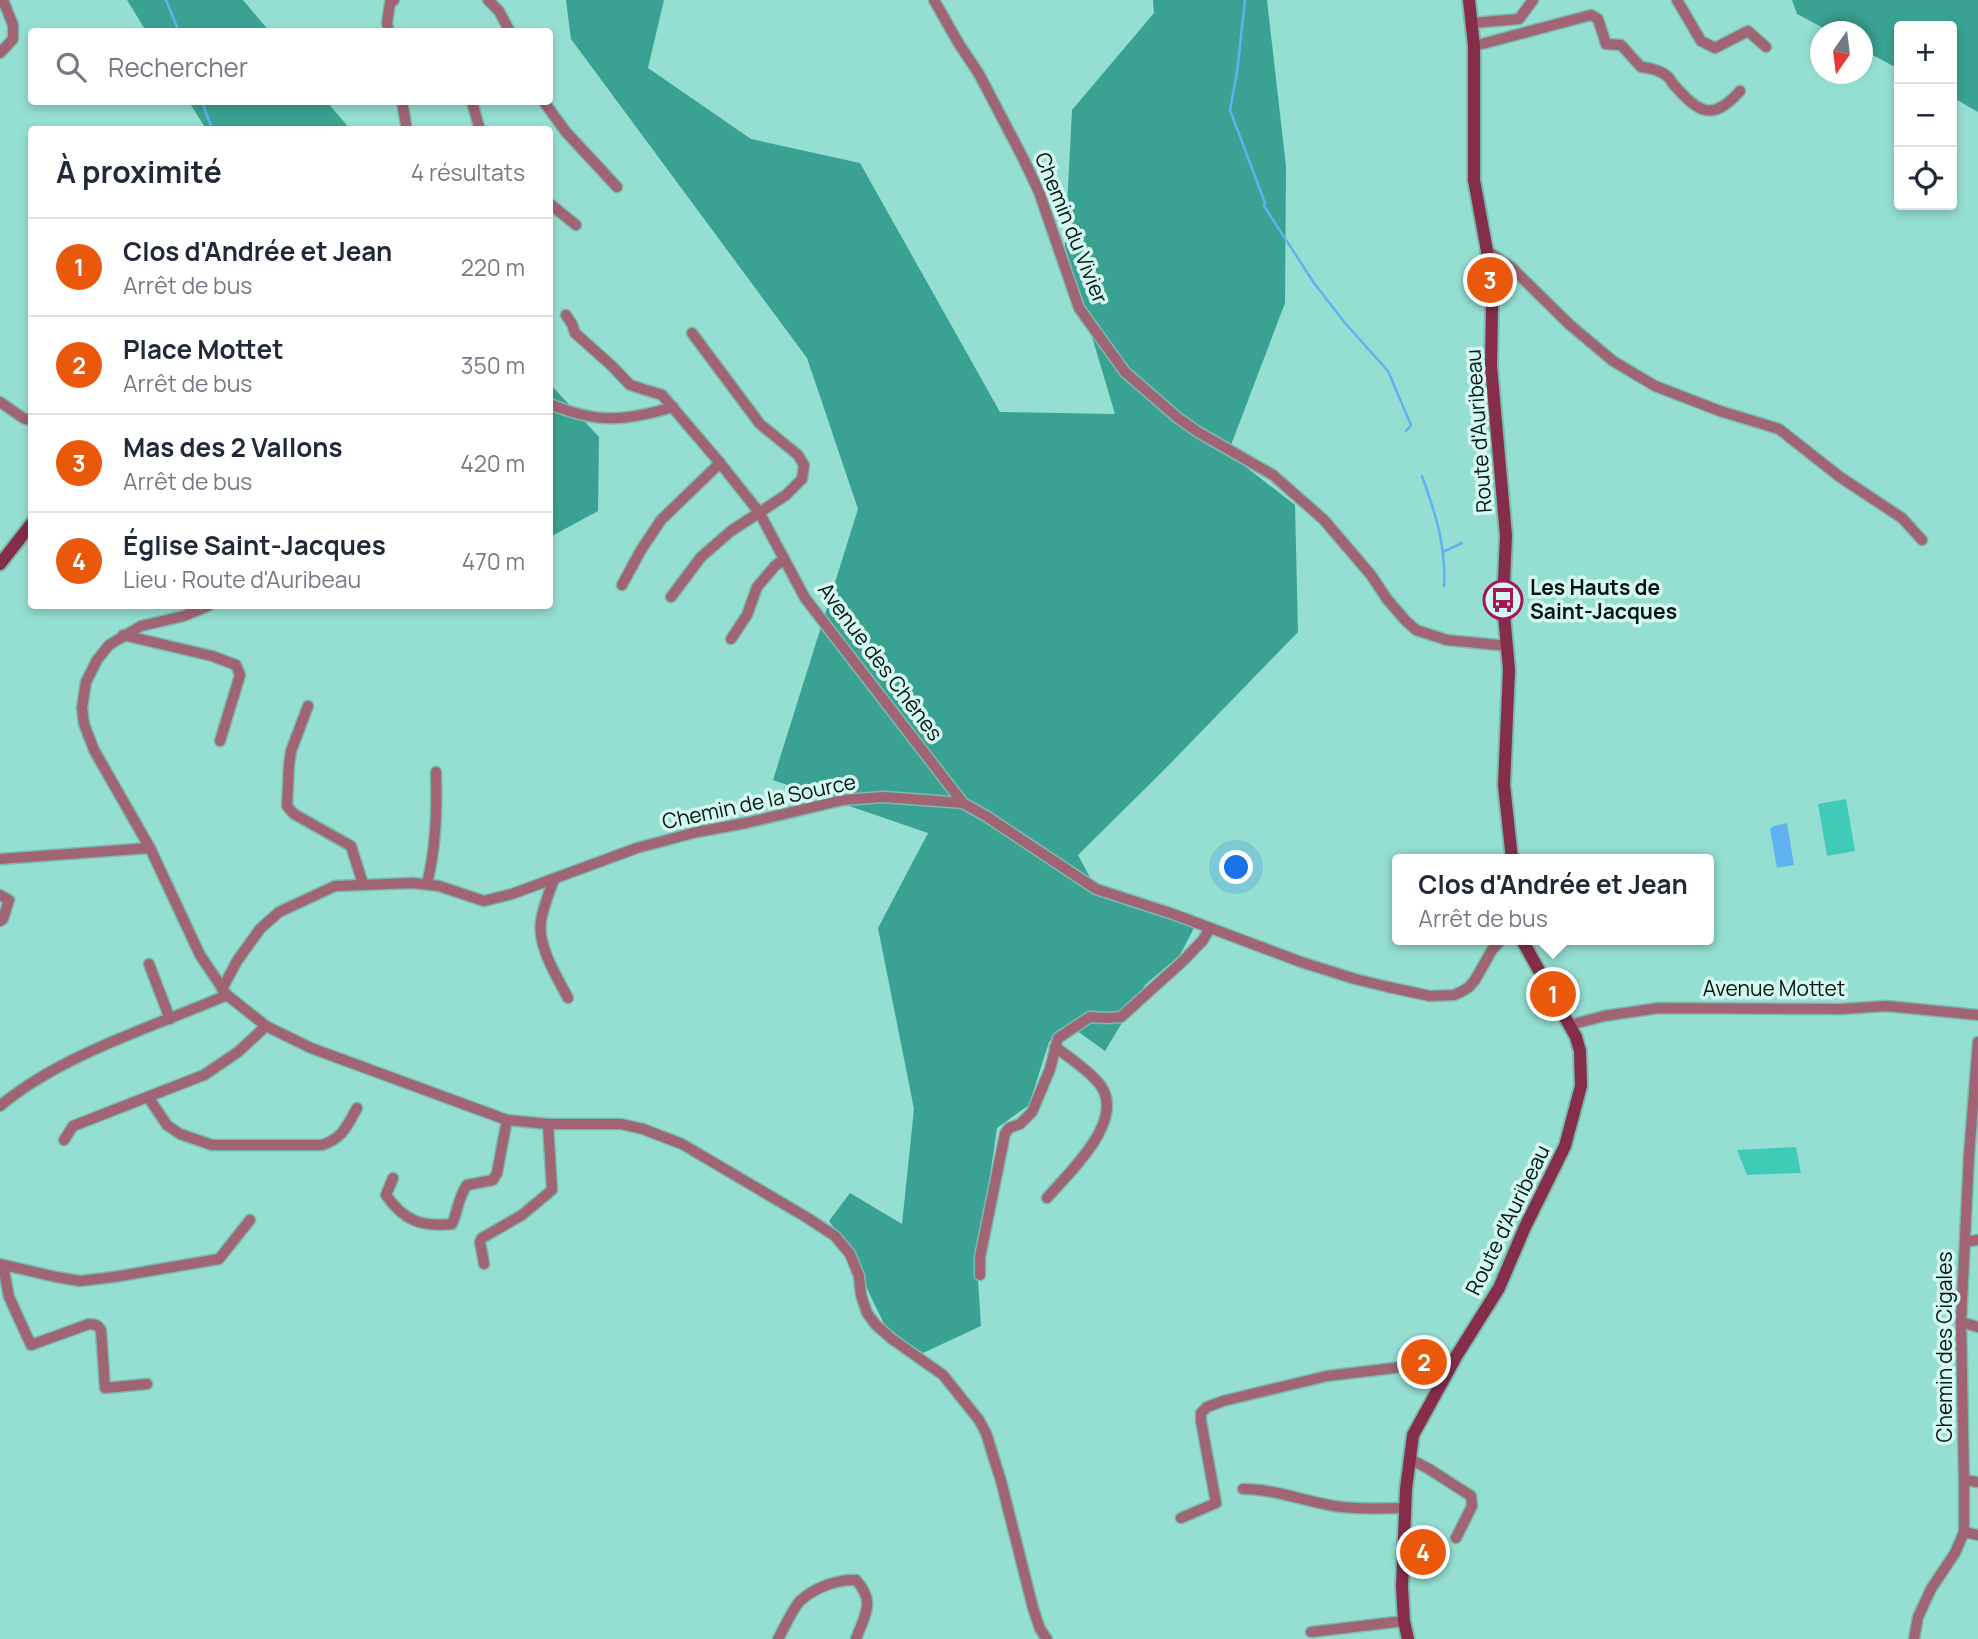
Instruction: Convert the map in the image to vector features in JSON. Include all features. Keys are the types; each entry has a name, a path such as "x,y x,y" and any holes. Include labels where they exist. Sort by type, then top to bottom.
{"street":[{"path":"0,53 13,39 13,25 3,0"},
{"path":"388,28 390,2 394,0"},
{"path":"488,0 499,10 508,28"},
{"name":"Chemin du Vivier","path":"934,0 979,74 1023,158 1039,192 1079,308 1125,372 1198,432 1273,475 1317,514 1371,575 1405,620 1416,629 1447,640 1507,646"},
{"name":"Route d'Auribeau","path":"1469,0 1474,46 1475,180 1487,251 1492,308 1492,366 1506,536 1503,603 1509,670 1504,785 1511,854"},
{"path":"1472,23 1519,19 1533,0"},
{"path":"1677,0 1701,41 1715,48 1748,31 1766,47"},
{"path":"499,10 506,1"},
{"path":"1474,46 1591,15 1598,19 1606,44 1621,45 1641,67 1652,68 1667,75 1698,108 1710,111 1720,109 1740,91"},
{"path":"403,105 406,126"},
{"path":"473,105 479,126"},
{"path":"546,105 566,132 617,187"},
{"path":"553,206 576,225"},
{"path":"1487,251 1511,267 1570,325 1613,361 1655,386 1720,411 1779,429 1840,477 1902,518 1922,540"},
{"name":"Avenue des Chênes","path":"566,315 575,333 630,385 662,395 720,463 759,512 805,598 963,803"},
{"path":"671,597 701,557 731,531 786,495 802,479 804,464 798,455 760,424 692,333"},
{"path":"0,402 28,420"},
{"path":"553,405 586,416 611,419 642,416 673,407"},
{"path":"622,585 640,550 661,520 720,463"},
{"path":"0,564 28,528"},
{"path":"730,639 747,615 757,587 784,559"},
{"path":"201,609 184,616 141,626 108,645 86,682 82,708 84,724 94,750 150,848 200,955 225,992 266,1026 311,1048 507,1120 548,1124 621,1124 643,1129 682,1144 835,1236 850,1254 859,1276 867,1313 876,1325 943,1375 979,1420 986,1433 1033,1608 1040,1629 1047,1639"},
{"path":"123,635 212,656 236,665 240,675 220,741"},
{"path":"308,706 291,751 288,806 294,814 351,846 363,884"},
{"path":"426,884 432,863 437,820 436,772"},
{"name":"Chemin de la Source","path":"225,992 237,961 260,929 279,912 335,886 426,884 484,901 512,894 637,848 697,832 843,800 884,797 963,803 1096,890 1354,979 1430,996 1454,995 1469,987 1496,945"},
{"path":"0,859 150,848"},
{"path":"554,879 543,911 541,934 549,963 568,998"},
{"path":"0,895 9,900 0,921"},
{"path":"979,1275 980,1257 1005,1134 1009,1128 1020,1124 1032,1112 1051,1069 1058,1038 1090,1017 1121,1017 1184,960 1203,940 1210,928"},
{"name":"Route d'Auribeau","path":"1408,1639 1402,1587 1405,1508 1413,1435 1447,1372 1499,1288 1525,1227 1565,1146 1579,1098 1582,1074 1580,1051 1570,1025 1525,945"},
{"path":"149,964 170,1019"},
{"path":"0,1106 14,1094 80,1056 170,1019 225,992"},
{"name":"Avenue Mottet","path":"1570,1025 1604,1016 1659,1008 1841,1009 1887,1006 1978,1015"},
{"path":"64,1140 74,1126 204,1074 238,1052 266,1026"},
{"name":"Chemin des Cigales","path":"1914,1639 1918,1617 1931,1589 1955,1553 1964,1532 1961,1322 1978,1042"},
{"path":"1046,1198 1102,1130 1108,1113 1099,1082 1055,1047"},
{"path":"148,1097 167,1125 180,1134 212,1145 322,1145 335,1141 346,1129 357,1108"},
{"path":"393,1178 386,1195 405,1215 421,1224 452,1224 459,1198 467,1185 493,1180 507,1120"},
{"path":"484,1264 480,1242 482,1238 522,1215 552,1190 548,1124"},
{"path":"147,1384 105,1388 101,1330 95,1324 31,1345 9,1297 2,1264 80,1281 219,1259 250,1220"},
{"path":"1965,1242 1978,1241"},
{"path":"1961,1322 1978,1327"},
{"path":"1181,1518 1216,1503 1201,1421 1201,1413 1207,1407 1267,1389 1327,1376 1424,1362 1447,1372"},
{"path":"1410,1459 1471,1496 1472,1506 1456,1538"},
{"path":"1964,1480 1978,1482"},
{"path":"1244,1489 1259,1489 1348,1508 1405,1508"},
{"path":"1964,1532 1978,1535"},
{"path":"778,1639 801,1601 844,1579 856,1580 866,1590 869,1602 856,1639"},
{"path":"1311,1632 1404,1621"}],"shaded area":[{"path":"1846,799 1855,851 1827,856 1818,804"},
{"path":"1787,823 1794,865 1777,868 1770,829"},
{"path":"1796,1147 1801,1173 1747,1175 1737,1150"}],"green space":[{"path":"127,0 243,0 266,28 144,28"},
{"path":"566,0 664,0 648,68 751,139 860,163 1000,412 1115,414 1065,246 1072,110 1154,13 1153,0 1267,0 1286,167 1285,303 1228,453 1295,505 1298,632 1078,855 1093,883 1194,928 1180,955 1145,985 1105,1051 1069,1025 1049,1042 1029,1105 997,1128 977,1265 981,1326 923,1353 887,1330 851,1251 829,1221 850,1193 902,1224 914,1109 878,928 928,833 773,780 858,509 807,358 571,39"},
{"path":"1792,0 1978,0 1978,112 1957,100 1957,21 1894,21 1894,66 1873,55 1873,21 1810,21 1797,14"},
{"path":"191,105 330,105 347,126 204,126"},
{"path":"553,387 599,437 598,511 553,535"}],"waterway":[{"path":"166,0 177,28"},
{"path":"1245,0 1230,110 1264,206 1314,283 1388,371 1411,425 1406,431"},
{"path":"203,105 211,126"},
{"path":"1422,476 1439,530 1444,586"},
{"path":"1443,552 1462,543"}],"place":[{"name":"Mas des 2 Vallons","path":"1490,280"},
{"name":"Les Hauts de Saint-Jacques","path":"1503,600"},
{"name":"Clos d'Andrée et Jean","path":"1553,994"},
{"name":"Place Mottet","path":"1424,1362"},
{"name":"Église Saint-Jacques","path":"1423,1552"}]}
